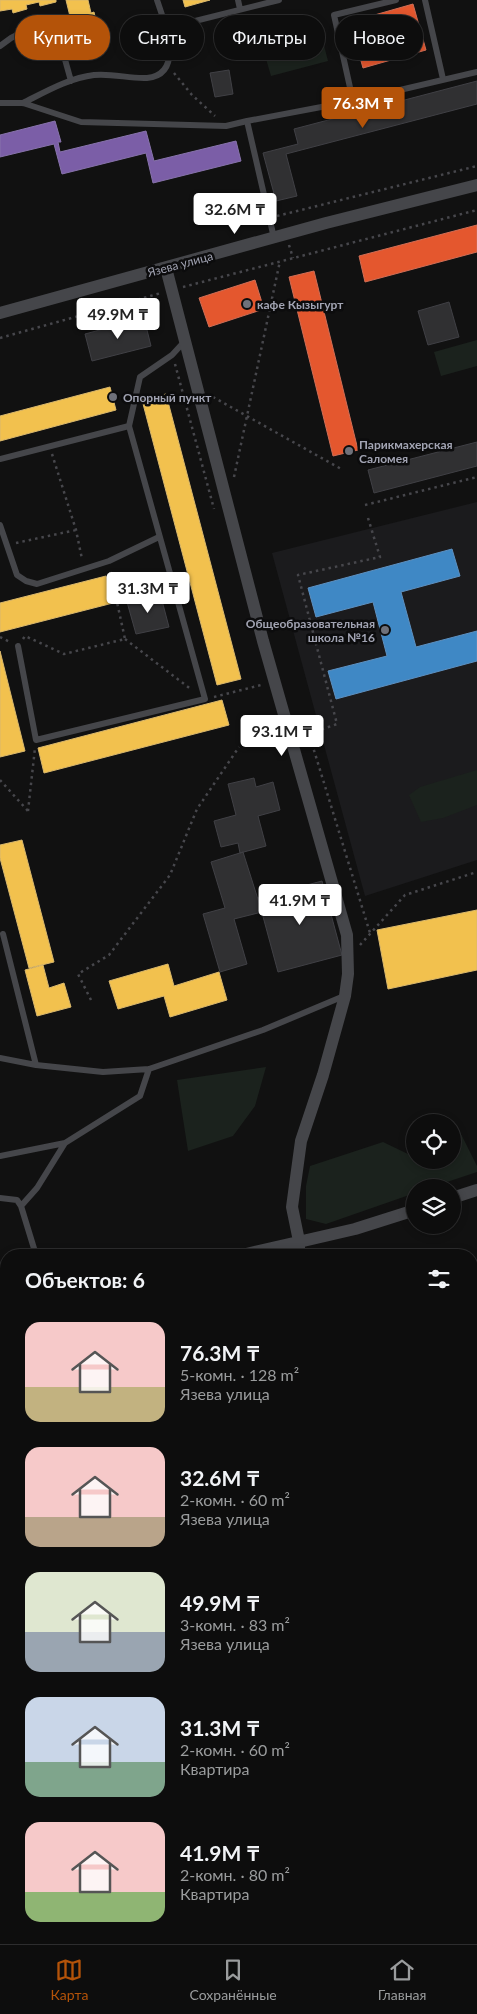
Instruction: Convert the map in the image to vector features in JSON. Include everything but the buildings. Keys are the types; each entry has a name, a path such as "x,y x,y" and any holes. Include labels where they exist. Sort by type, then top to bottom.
{"street":[{"name":"Язева улица","path":"0,313 477,185"},
{"path":"166,268 263,641 347,936 348,974 345,996 323,1075 301,1141 292,1207 300,1249"},
{"path":"461,1195 477,1190"},
{"path":"266,1249 355,1229 406,1213"}],"lane":[{"path":"157,0 162,15"},
{"path":"238,0 240,9"},
{"path":"204,18 279,0"},
{"path":"353,101 334,15 396,0"},
{"path":"425,0 443,79"},
{"path":"0,46 38,24 57,31 72,81"},
{"path":"23,103 72,81 94,75 149,78 162,72 169,60"},
{"path":"0,103 23,103 81,122 226,126 353,101 477,72"},
{"path":"247,121 274,238"},
{"path":"18,646 36,740 205,699 129,426 140,377 172,355 184,342"},
{"path":"0,459 50,448 129,426"},
{"path":"0,525 17,575 26,582 37,584 108,562 159,537"},
{"path":"3,934 36,1065"},
{"path":"0,1058 36,1065 103,1072 149,1069 263,1030 345,996"},
{"path":"0,1156 65,1143 140,1096 149,1069"},
{"path":"21,1206 37,1188 65,1143"},
{"path":"0,1198 17,1200 21,1206 34,1249"}],"path":[{"path":"168,63 192,95 226,126"},
{"path":"269,219 477,166"},
{"path":"0,338 280,261 477,210"},
{"path":"232,485 280,261"},
{"path":"172,355 216,516"},
{"path":"197,387 343,470"},
{"path":"50,448 76,530 84,568"},
{"path":"365,505 477,477"},
{"path":"368,518 380,557 298,575 337,724 309,734 370,933"},
{"path":"6,545 76,530"},
{"path":"108,562 125,639 205,699 261,686 259,677"},
{"path":"18,646 25,636 64,654 125,639"},
{"path":"0,780 28,811 36,740"},
{"path":"91,1000 78,974 109,955 170,875 197,809 239,747"},
{"path":"348,960 405,895 477,872"}],"shaded area":[{"path":"325,49 328,61 271,76 266,60 325,60"},
{"path":"477,340 477,366 441,376 434,352"},
{"name":"Общеобразовательная школа №16","path":"477,502 477,860 365,896 272,553"},
{"path":"477,770 477,805 443,818 421,822 409,795 420,787"},
{"path":"266,1067 255,1106 233,1136 188,1151 177,1080"},
{"path":"461,1134 477,1166 477,1172 456,1179 406,1179 406,1196 326,1224 306,1219 306,1186 310,1166 383,1142 406,1153 406,1169 461,1169"}],"place":[{"name":"кафе Кызыгурт","path":"247,304"},
{"name":"Опорный пункт","path":"113,397"},
{"name":"Парикмахерская Саломея","path":"349,451"},
{"name":"Общеобразовательная школа №16","path":"385,630"}]}
